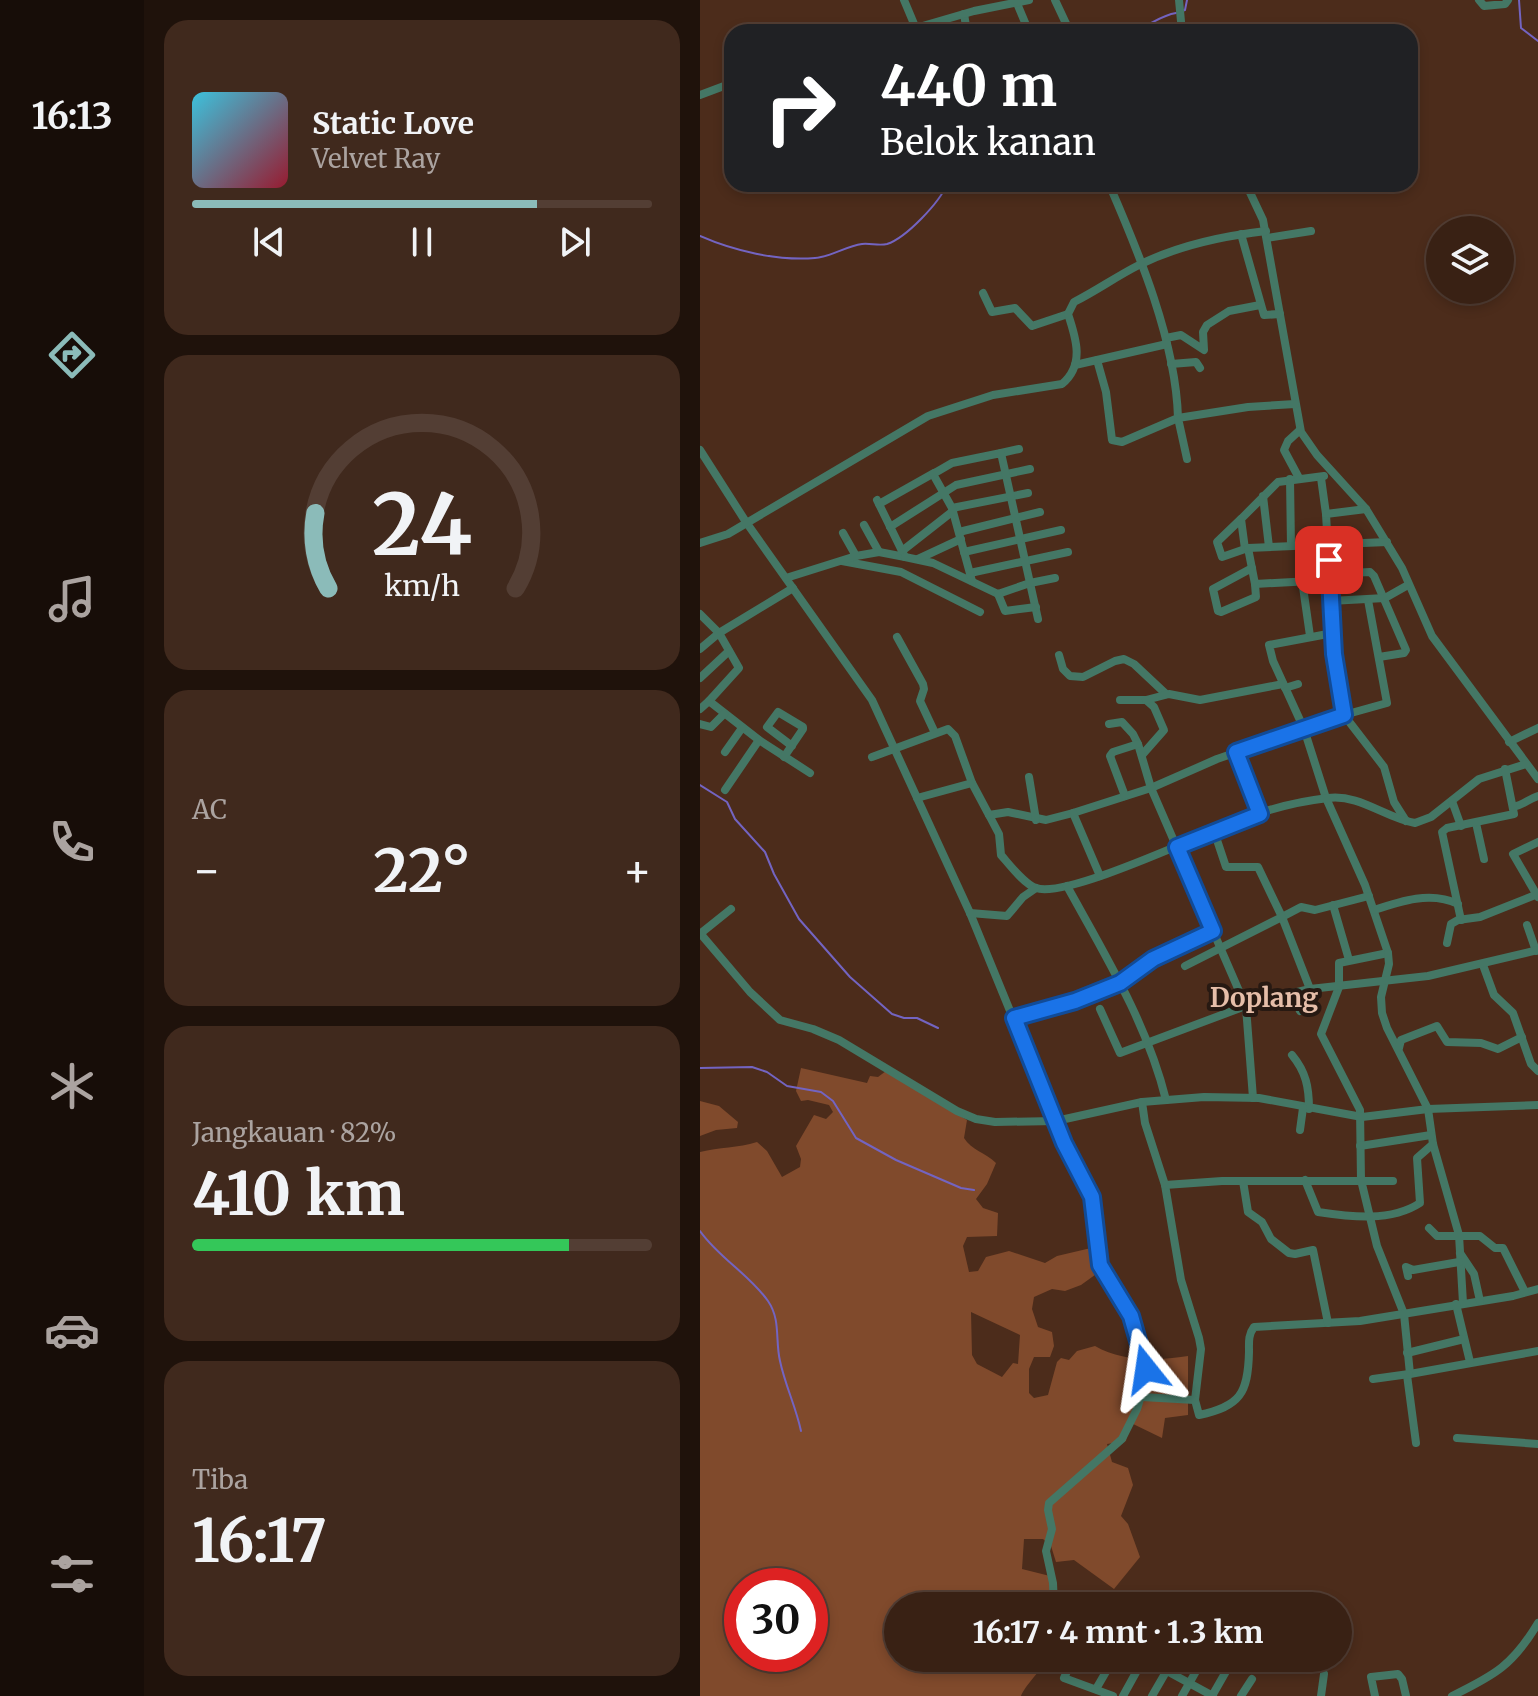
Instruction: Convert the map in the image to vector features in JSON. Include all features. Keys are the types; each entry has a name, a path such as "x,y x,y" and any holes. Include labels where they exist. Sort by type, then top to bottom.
{"street":[{"path":"904,0 914,24"},
{"path":"934,24 1029,0"},
{"path":"1055,0 1066,24"},
{"path":"1479,0 1484,6 1505,4 1508,0"},
{"path":"1016,1 1026,24"},
{"path":"964,14 966,24"},
{"path":"700,95 724,86"},
{"path":"1112,192 1141,264 1166,341 1187,459"},
{"path":"1250,192 1266,235 1300,430 1306,441 1366,509 1387,542 1432,636 1509,742 1537,775"},
{"path":"700,543 728,534 928,416 993,395 1067,381 1075,365 1078,344 1068,314 1074,302 1141,264 1213,238 1311,231"},
{"path":"1241,234 1260,305 1266,316 1280,314"},
{"path":"983,293 992,312 1015,308 1032,326 1068,314"},
{"path":"1075,365 1181,335 1204,350 1203,332 1207,325 1229,311 1260,305"},
{"path":"1097,360 1106,392 1112,440 1122,442 1178,418 1248,407 1295,404"},
{"path":"1171,364 1196,362 1200,368"},
{"path":"1291,546 1295,478 1284,450 1288,441 1300,430"},
{"path":"904,554 878,502 952,463 1019,449"},
{"path":"700,450 746,522 872,700 970,913 1056,1121 1092,1197 1100,1265 1126,1304 1143,1351 1146,1369 1142,1397 1122,1439 1049,1503 1052,1529 1046,1551 1055,1592"},
{"path":"1001,453 1038,619"},
{"path":"933,474 945,467"},
{"path":"890,527 956,485 1030,469"},
{"path":"1331,470 1321,478 1295,478 1274,485 1217,542 1222,557 1246,548 1387,542"},
{"path":"933,474 953,510 971,577"},
{"path":"1321,478 1333,633 1344,715 1384,767 1394,802 1407,821"},
{"path":"904,554 953,510 1028,493"},
{"path":"1263,496 1269,547"},
{"path":"1326,514 1366,509"},
{"path":"917,560 960,535 1040,512"},
{"path":"1241,519 1252,568 1256,597 1218,611 1213,589 1252,568"},
{"path":"864,525 879,552"},
{"path":"951,571 965,555 1061,530"},
{"path":"843,533 856,556"},
{"path":"786,578 856,556 879,552 904,554 971,577 998,594 1005,611 1036,607"},
{"path":"971,577 1068,552"},
{"path":"842,561 901,572 980,612"},
{"path":"1255,584 1371,573 1385,598 1406,651 1379,657"},
{"path":"998,594 1055,578"},
{"path":"1302,580 1310,636"},
{"path":"1330,601 1385,598 1408,585"},
{"path":"700,649 719,633 793,588"},
{"path":"989,815 1008,812 1036,820 1073,813 1151,788 1236,752 1387,703 1368,600"},
{"path":"700,709 739,666 719,633 701,617"},
{"path":"1333,633 1269,645 1304,729 1326,798 1369,896 1388,953 1381,997 1382,1013 1428,1109 1432,1139 1459,1235 1459,1304 1470,1362"},
{"path":"897,637 923,684 920,701 935,733"},
{"path":"700,678 729,651"},
{"path":"1059,655 1063,669 1070,676 1083,677 1115,661 1130,661 1166,695"},
{"path":"1120,700 1146,700 1166,695 1200,700 1298,684"},
{"path":"1142,755 1164,730 1154,707 1146,700"},
{"path":"709,701 742,728 810,773"},
{"path":"784,757 792,746 803,727 778,712 767,727 792,746"},
{"path":"700,724 711,727 724,714"},
{"path":"1109,724 1126,724 1138,744 1151,788 1246,1007 1253,1098"},
{"path":"725,752 742,728"},
{"path":"1509,742 1538,728"},
{"path":"872,757 935,733 951,731 972,783 999,834 1001,855 1036,888"},
{"path":"725,790 759,740"},
{"path":"1125,796 1110,756 1113,752 1138,744"},
{"path":"1236,752 1260,814"},
{"path":"970,913 1007,916 1023,897 1036,888 1067,886 1100,876 1260,814 1326,798 1349,798 1407,821 1424,820 1479,779 1526,764"},
{"path":"1461,920 1442,834 1447,828 1513,814 1505,769"},
{"path":"1029,777 1036,820"},
{"path":"917,798 972,783"},
{"path":"1513,807 1538,796"},
{"path":"1452,801 1461,826"},
{"path":"1073,813 1100,876"},
{"path":"1476,823 1484,859"},
{"path":"1214,831 1226,867 1258,867 1282,917 1310,989"},
{"path":"1447,943 1451,924 1480,917 1538,895 1513,854 1538,842"},
{"path":"1067,886 1149,1043 1166,1100"},
{"path":"1185,966 1301,907 1315,910 1369,896"},
{"path":"1374,910 1422,898 1447,899 1458,904"},
{"path":"1333,905 1349,960"},
{"path":"731,909 700,934 750,992 780,1020 839,1040 957,1111 976,1119 995,1122 1056,1121 1142,1102 1204,1097 1253,1098 1362,1117 1428,1109 1538,1105"},
{"path":"1100,1009 1118,1052 1246,1007 1310,989 1428,976 1537,951 1527,925"},
{"path":"1014,1018 1075,1001 1120,983 1153,959 1213,931"},
{"path":"1388,953 1338,965 1339,987 1321,1034 1362,1117 1360,1146 1369,1217 1404,1314 1416,1443"},
{"path":"1483,965 1491,989 1513,1013 1531,1064 1538,1071"},
{"path":"1291,994 1300,1011"},
{"path":"1399,1048 1401,1040 1437,1026 1447,1042 1481,1043 1498,1049 1522,1037"},
{"path":"1292,1055 1307,1080 1306,1108 1300,1130"},
{"path":"1142,1102 1145,1123 1165,1185 1181,1280 1199,1338 1201,1349 1195,1400 1199,1415 1234,1403 1247,1374 1249,1333 1254,1327 1328,1323 1404,1314 1538,1289"},
{"path":"1360,1146 1432,1139"},
{"path":"1305,1180 1318,1212 1369,1217 1397,1214 1419,1205 1417,1158 1432,1139"},
{"path":"1165,1185 1243,1181 1393,1181"},
{"path":"1243,1181 1248,1212 1262,1222 1271,1239 1289,1253 1313,1250 1328,1323"},
{"path":"1429,1228 1437,1236 1482,1237 1495,1248 1503,1248 1525,1292"},
{"path":"1390,1279 1409,1276 1406,1267 1413,1270 1459,1257"},
{"path":"1459,1257 1474,1274 1480,1301"},
{"path":"1407,1353 1464,1339"},
{"path":"1373,1379 1538,1351"},
{"path":"1142,1397 1195,1400"},
{"path":"1457,1438 1538,1444"},
{"path":"1452,1696 1501,1669 1518,1653 1538,1623"},
{"path":"1067,1672 1064,1678 1113,1696"},
{"path":"1096,1689 1106,1672"},
{"path":"1123,1696 1136,1672"},
{"path":"1152,1696 1166,1672"},
{"path":"1170,1672 1213,1696 1226,1672"},
{"path":"1182,1696 1196,1672"},
{"path":"1321,1696 1324,1674"},
{"path":"1375,1696 1372,1676 1393,1674 1400,1675 1406,1696"},
{"path":"1241,1696 1252,1679"}],"shaded area":[{"path":"801,1068 867,1083 870,1076 878,1077 886,1071 967,1120 964,1138 996,1163 976,1199 983,1208 998,1213 997,1236 967,1237 963,1246 969,1272 978,1271 986,1257 1009,1251 1045,1263 1057,1256 1091,1248 1099,1272 1081,1285 1065,1291 1052,1289 1034,1297 1032,1309 1038,1327 1052,1332 1054,1346 1050,1357 1034,1357 1029,1369 1029,1393 1034,1398 1048,1395 1057,1362 1061,1358 1069,1360 1077,1351 1095,1346 1117,1355 1140,1359 1188,1356 1188,1415 1165,1418 1162,1438 1129,1422 1126,1441 1107,1444 1112,1462 1128,1468 1133,1485 1121,1516 1128,1524 1140,1557 1114,1589 1074,1560 1056,1562 1051,1546 1043,1539 1024,1539 1022,1569 1050,1576 1052,1592 884,1592 884,1672 1038,1672 1021,1696 700,1696 700,1152 757,1142 767,1151 782,1177 800,1167 801,1159 796,1146 814,1115 826,1119 833,1112 829,1105 801,1101 796,1091","holes":["971,1312 1020,1335 1018,1364 1013,1363 1002,1377 977,1364 972,1355"]},
{"path":"700,1101 719,1106 738,1122 737,1128 716,1130 700,1136"}],"waterway":[{"path":"1182,11 1187,0"},
{"path":"1519,0 1521,28 1538,41"},
{"path":"1148,24 1176,13"},
{"path":"700,236 771,256 821,257 856,245 881,245 895,240 922,218 942,192"},
{"path":"700,785 727,802 735,819 765,852 799,919 850,977 892,1014 917,1018 938,1028"},
{"path":"700,1068 752,1067 767,1072 787,1086 821,1092 833,1101 856,1138 896,1160 961,1188 974,1190"},
{"path":"700,1231 760,1291 772,1308 780,1361 801,1431"}],"district":[{"name":"Doplang","path":"1264,997"}],"route":[{"path":"1146,1369 1143,1351 1126,1304 1100,1265 1092,1197 1064,1143 1014,1018 1075,1001 1120,983 1142,965 1213,931 1177,847 1260,814 1236,752 1344,715 1334,654 1329,560"}]}
